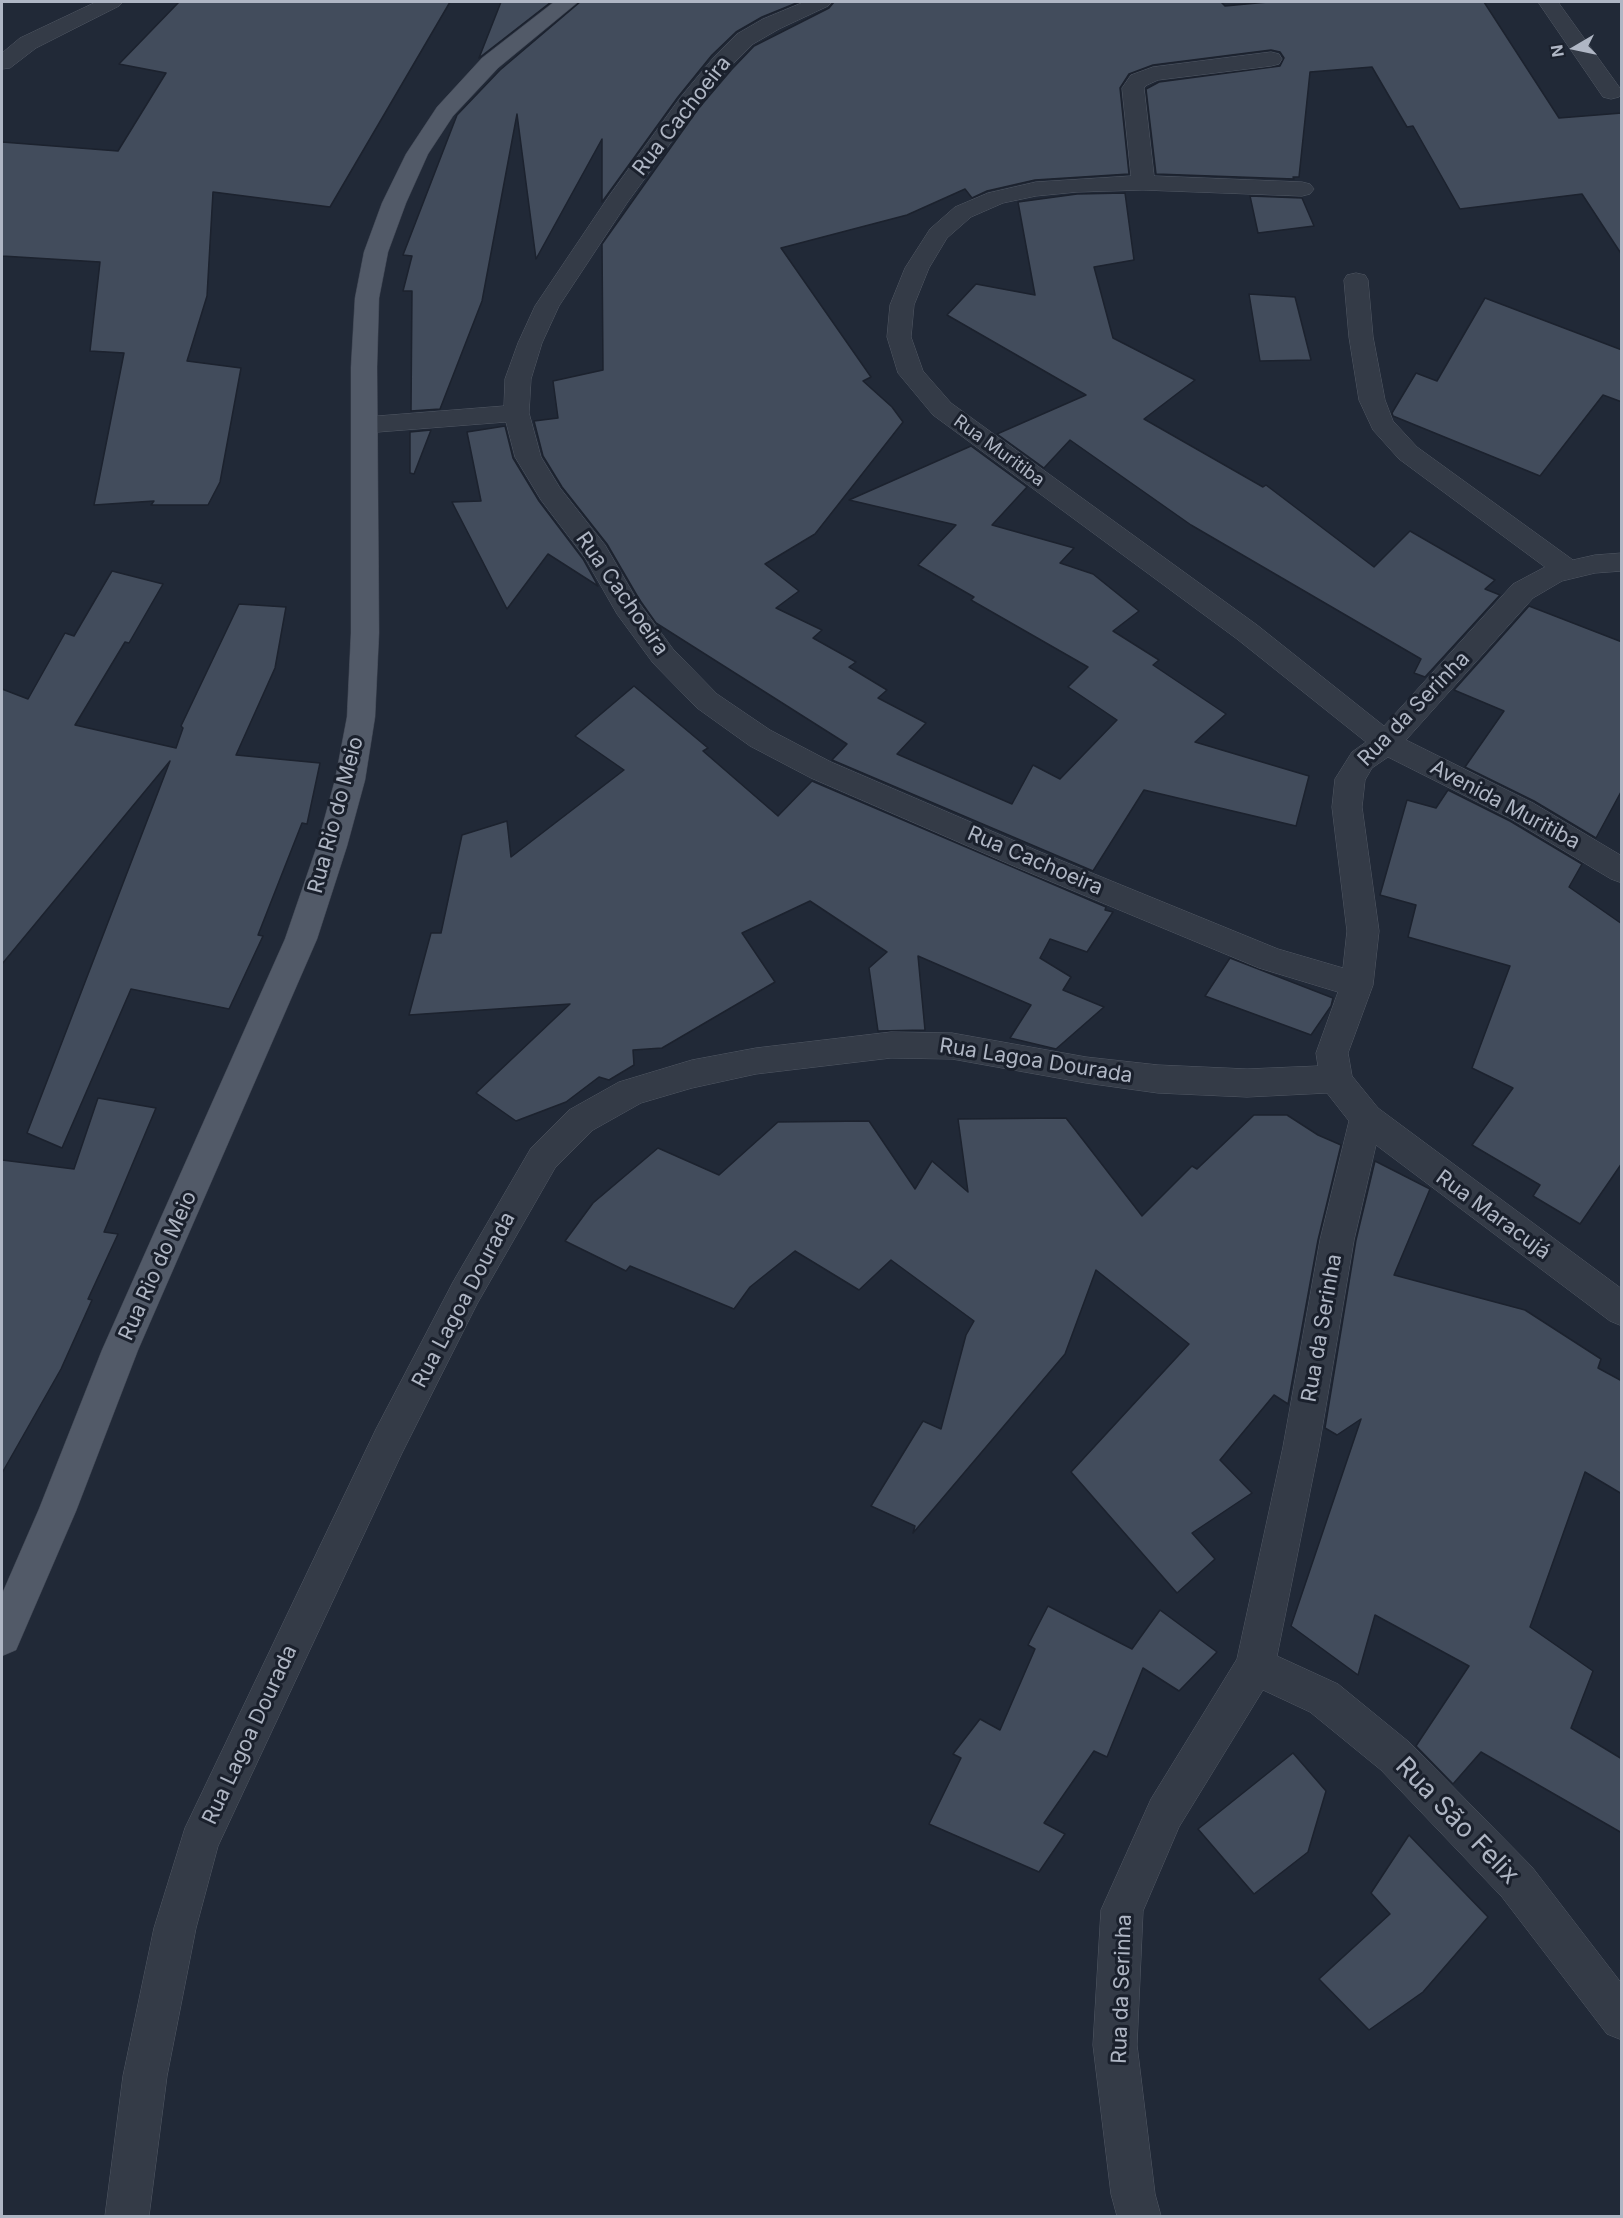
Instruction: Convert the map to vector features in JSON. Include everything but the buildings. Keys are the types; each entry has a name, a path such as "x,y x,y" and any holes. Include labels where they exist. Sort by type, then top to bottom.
{"main road":[{"name":"Rua Rio do Meio","path":"2,1638 57,1511 120,1350 301,939 333,846 350,780 361,717 365,633 364,367 367,298 376,252 417,154 445,112 490,63 567,2"}],"street":[{"path":"2,63 28,43 112,2"},
{"name":"Rua Cachoeira","path":"821,2 771,24 745,39 722,62 617,201 547,306 530,343 518,379 516,413 528,457 550,494 595,552 627,607 663,656 707,702 760,738 821,770 1027,859 1270,959 1357,985"},
{"path":"1548,2 1611,92"},
{"path":"1143,183 1133,88 1139,80 1153,74 1271,59"},
{"name":"Rua Muritiba","path":"1302,189 1143,183 1036,189 996,198 963,212 938,234 917,268 902,305 899,337 911,373 942,409 1247,632 1386,743"},
{"path":"1356,279 1361,337 1372,400 1382,424 1408,453 1568,570"},
{"path":"365,425 516,413"},
{"name":"Rua da Serinha","path":"1336,1079 1332,1053 1357,985 1363,931 1347,807 1350,779 1362,760 1386,743 1523,591 1554,574 1595,564 1622,562"},
{"name":"Avenida Muritiba","path":"1386,743 1522,811 1622,871"},
{"name":"Rua Lagoa Dourada","path":"127,2217 145,2076 175,1928 199,1842 389,1441 465,1293 543,1158 581,1120 631,1092 692,1074 756,1061 891,1045 952,1046 1086,1070 1158,1079 1247,1083 1336,1079"},
{"path":"1336,1079 1346,1095 1366,1118"},
{"name":"Rua da Serinha","path":"1139,2217 1132,2194 1115,2045 1122,1910 1165,1813 1255,1666 1301,1447 1337,1240 1366,1118"},
{"name":"Rua Maracujá","path":"1366,1118 1622,1310"},
{"name":"Rua São Felix","path":"1255,1666 1324,1698 1395,1756 1517,1882 1622,2019"}]}
